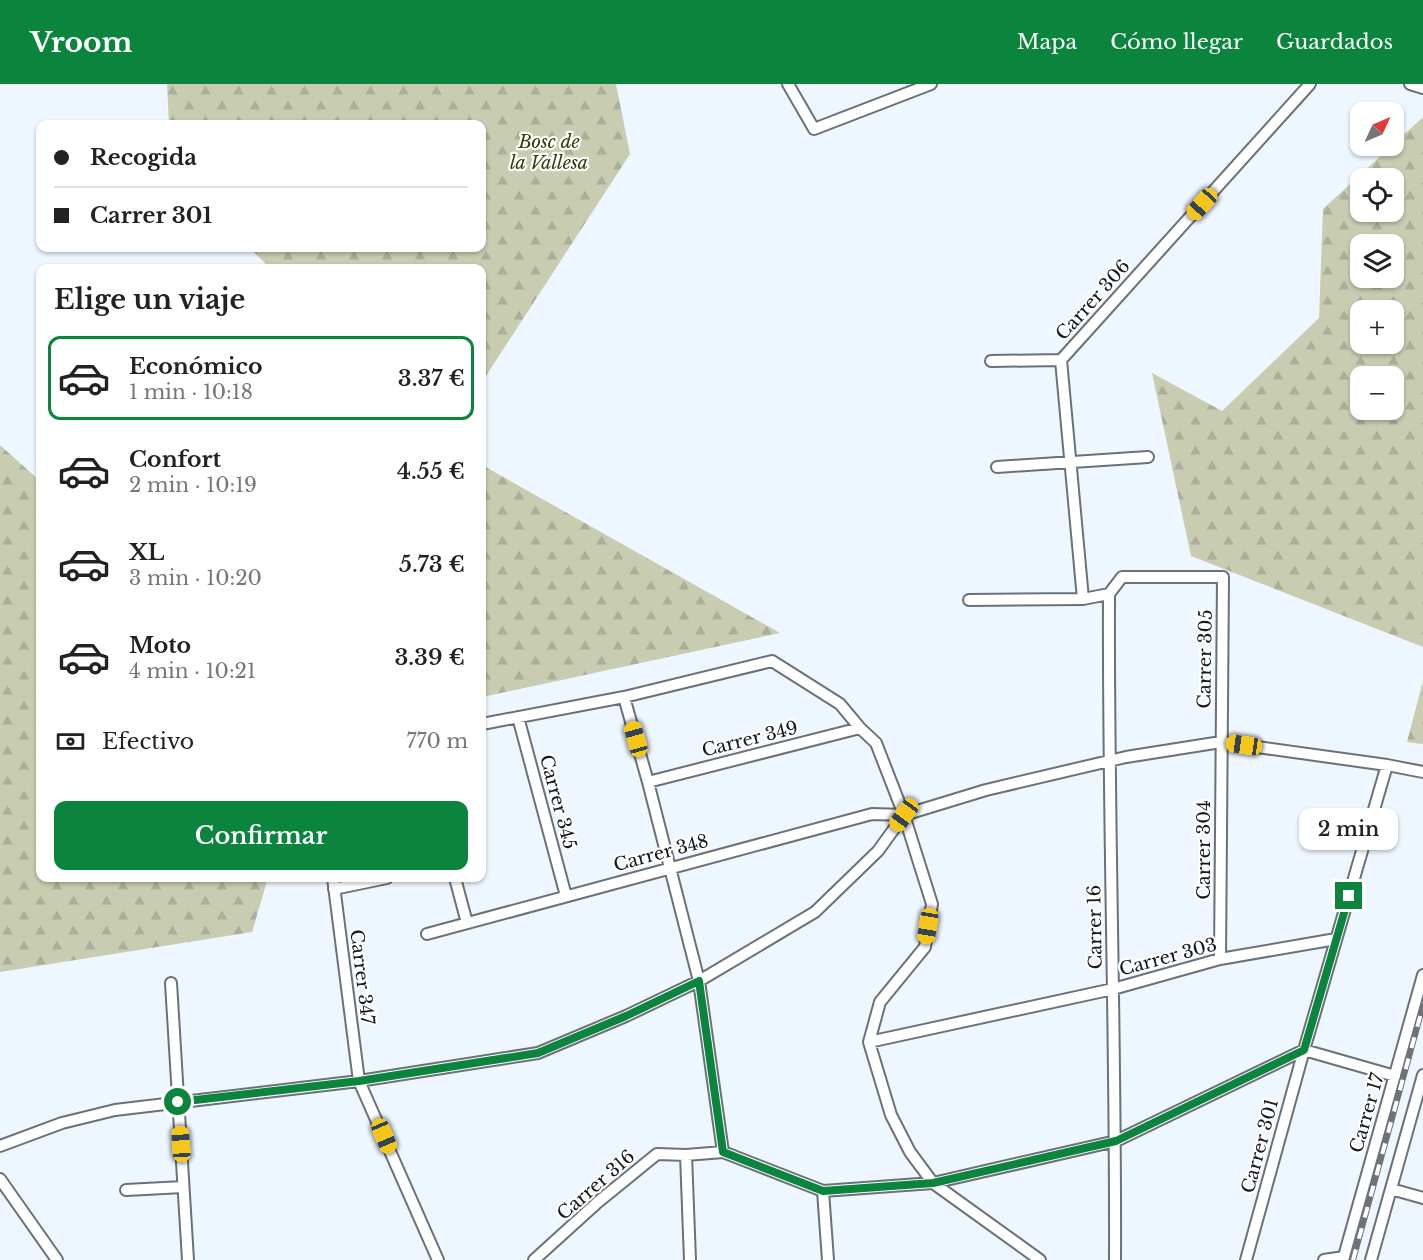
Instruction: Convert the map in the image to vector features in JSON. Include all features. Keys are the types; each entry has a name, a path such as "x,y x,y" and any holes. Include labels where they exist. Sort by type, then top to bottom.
{"street":[{"path":"788,84 814,129 931,84"},
{"name":"Carrer 306","path":"1083,598 1061,360 1310,84"},
{"path":"1410,84 1423,88"},
{"path":"992,361 1061,360"},
{"path":"997,467 1148,457"},
{"name":"Carrer 305","path":"1109,594 1122,577 1223,577 1221,742"},
{"path":"969,600 1083,598 1109,594"},
{"name":"Carrer 16","path":"1109,594 1108,762 1116,1141 1116,1260"},
{"path":"486,723 624,697 771,661 840,704 876,743 904,815 932,904 925,948 880,1002 869,1042 891,1115 910,1152 933,1183 1040,1260"},
{"path":"624,697 699,981 723,1152 823,1191 933,1183 1116,1141 1304,1050 1395,1076"},
{"name":"Carrer 345","path":"518,717 566,896"},
{"name":"Carrer 349","path":"648,782 860,728"},
{"path":"0,1146 62,1123 115,1110 359,1081 538,1053 626,1016 699,981 815,912 878,851 904,815 986,790 1108,762 1221,742 1423,772"},
{"name":"Carrer 304","path":"1220,959 1221,742"},
{"name":"Carrer 301","path":"1246,1260 1387,765"},
{"name":"Carrer 348","path":"427,934 872,813 904,815"},
{"path":"456,882 467,923"},
{"name":"Carrer 347","path":"334,883 359,1081 438,1260"},
{"name":"Carrer 303","path":"869,1042 1113,989 1220,959 1336,939"},
{"name":"Carrer 17","path":"1343,1259 1423,975"},
{"path":"171,982 188,1260"},
{"path":"1371,1260 1423,1075"},
{"name":"Carrer 316","path":"534,1260 657,1154 686,1155 723,1152"},
{"path":"686,1155 690,1260"},
{"path":"0,1179 57,1260"},
{"path":"126,1190 183,1187"},
{"path":"1391,1189 1423,1198"},
{"path":"823,1191 828,1260"},
{"path":"1323,1260 1343,1259"}],"green space":[{"name":"Bosc de la Vallesa","path":"167,84 616,84 630,154 486,376 486,264 266,264 254,252 486,252 486,120 169,120"},
{"path":"1422,118 1423,647 1191,556 1152,373 1222,411 1319,318 1323,209 1350,184 1350,222 1404,222 1404,168 1368,168 1381,156 1404,156 1404,135"},
{"path":"0,445 36,477 36,882 267,882 252,932 0,972"},
{"path":"486,467 780,633 486,696"},
{"path":"1423,681 1423,744 1407,742"}],"railway":[{"path":"1353,1260 1423,1006"}],"route":[{"path":"178,1102 359,1081 538,1053 626,1016 699,981 723,1152 823,1191 933,1183 1116,1141 1304,1050 1349,896"}]}
